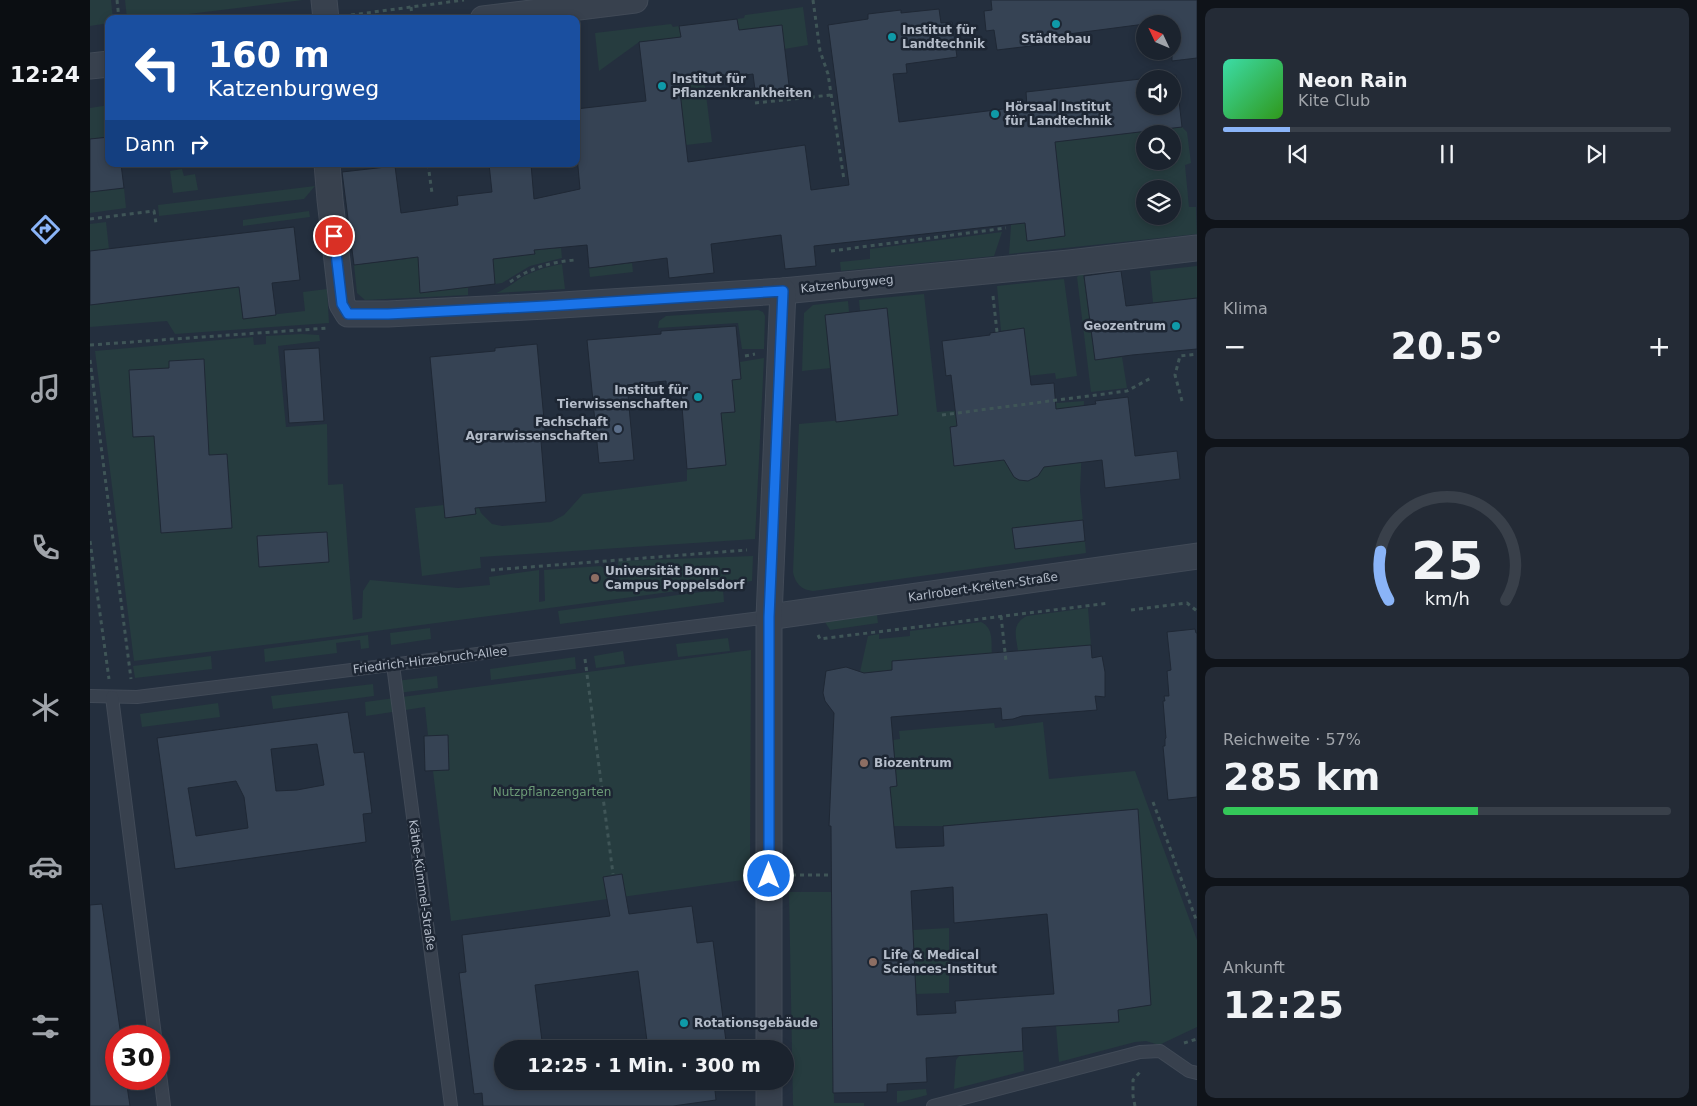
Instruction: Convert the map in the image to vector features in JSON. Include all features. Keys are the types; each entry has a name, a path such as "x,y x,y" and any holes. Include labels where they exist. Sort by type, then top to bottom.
{"street":[{"path":"324,0 326,15"},
{"path":"515,15 635,0"},
{"path":"90,66 105,64"},
{"path":"328,167 342,304 348,314"},
{"name":"Katzenburgweg","path":"348,314 388,314 546,306 783,291 1069,263 1197,248"},
{"path":"769,1040 769,617 783,291"},
{"name":"Karlrobert-Kreiten-Straße","path":"769,617 1197,556"},
{"path":"769,1090 769,1106"}],"lane":[{"name":"Friedrich-Hirzebruch-Allee","path":"90,696 134,697 769,617"},
{"name":"Käthe-Kümmel-Straße","path":"392,664 451,1106"},
{"path":"112,697 154,1025"},
{"path":"933,1106 1140,1052 1160,1051 1189,1071 1197,1073"},
{"path":"162,1090 164,1106"}],"path":[{"path":"117,0 119,15"},
{"path":"349,15 464,0"},
{"path":"813,0 820,51 828,74 832,95 844,180"},
{"path":"411,7 412,15"},
{"path":"755,104 832,95"},
{"path":"428,167 432,193"},
{"path":"90,219 154,211 156,223"},
{"path":"831,251 1006,228"},
{"path":"505,286 526,272 543,265 575,260"},
{"path":"991,270 997,332"},
{"path":"90,346 328,328 348,314"},
{"path":"1182,401 1175,375 1180,356 1197,354"},
{"path":"90,361 134,697"},
{"path":"942,415 1128,391 1151,378"},
{"path":"90,541 112,697"},
{"path":"491,570 772,548"},
{"path":"805,613 820,639 1109,603"},
{"path":"1131,610 1188,603 1197,611"},
{"path":"1001,616 1006,661"},
{"path":"583,641 612,874"},
{"path":"1153,802 1197,922"},
{"path":"769,876 832,875"},
{"path":"1135,1106 1133,1080 1160,1051"}],"green space":[{"path":"90,0 111,0 113,15 105,15 105,24 90,26"},
{"path":"125,0 303,0 181,15 127,15"},
{"path":"803,7 808,45 784,49 739,30 737,19 744,18 745,15"},
{"path":"671,24 673,27 679,26 681,37 639,42 599,71 595,33"},
{"path":"703,71 712,142 686,145 678,74"},
{"path":"105,106 105,137 90,139 90,108"},
{"path":"1181,127 1187,132 1191,163 1185,165 1189,207 1196,207 1197,234 1009,254 1011,226 1006,186 1018,162 1027,241 1065,236 1055,142 1136,132 1136,170 1181,170"},
{"path":"182,169 184,176 195,174 198,190 173,193 170,171"},
{"path":"315,186 304,199 159,216 158,205"},
{"path":"124,188 126,208 90,213 90,192"},
{"path":"309,211 310,217 243,226 243,220"},
{"path":"106,222 109,249 90,251 90,224"},
{"path":"1002,232 994,256 841,271 840,262 870,259 870,249"},
{"path":"405,245 459,267 419,272 420,292 468,287 468,295 365,300 357,293 354,265 406,259"},
{"path":"561,248 562,258 530,266 502,283 495,284 487,260 534,254 534,250"},
{"path":"632,263 633,272 590,277 589,268"},
{"path":"562,264 565,289 496,293 504,290 524,276 543,268"},
{"path":"1197,266 1197,298 1153,303 1150,271"},
{"path":"1083,272 1095,360 1122,357 1127,388 1091,392 1077,277"},
{"path":"1064,279 1077,376 1056,379 1055,373 1018,377 1029,368 1024,329 1001,331 997,286"},
{"path":"239,287 243,318 305,311 303,292 327,289 329,323 175,334 167,321 90,327 90,305"},
{"path":"924,294 937,412 1084,401 1080,491 1086,553 813,591 805,589 797,583 793,572 799,424 898,415 887,309 860,311 859,300"},
{"path":"848,301 849,312 825,316 831,368 802,371 804,313 813,305"},
{"path":"758,310 763,312 765,316 764,349 742,349 738,323 658,328 659,321 666,316"},
{"path":"319,335 320,341 278,346 286,427 327,424 328,485 343,484 353,620 362,618 363,591 370,580 458,588 490,585 489,577 539,570 539,602 545,601 544,570 601,566 610,574 610,589 620,587 618,561 753,556 752,581 134,661 95,351 253,337 254,345 266,344 266,336"},
{"path":"461,354 466,354 478,505 481,513 492,524 502,526 551,522 564,515 583,494 687,481 687,469 725,465 721,413 735,412 734,399 712,382 741,378 740,362 764,358 755,539 480,557 481,568 422,576 415,508 444,505 445,517 475,514"},
{"path":"723,589 724,602 560,624 558,611"},
{"path":"1088,608 1091,645 1018,651 1016,631 1022,619 1027,616"},
{"path":"877,615 878,623 830,630 825,622"},
{"path":"981,622 990,632 992,654 892,661 892,670 866,673 866,678 860,672 868,636 879,634 879,639 910,636 910,631"},
{"path":"430,628 431,639 391,645 390,633"},
{"path":"368,635 369,648 361,649 360,640 336,643 337,653 265,662 264,649"},
{"path":"728,638 730,651 678,657 676,644"},
{"name":"Nutzpflanzengarten","path":"751,650 750,879 451,921 433,771 425,771 424,736 428,735 425,707 366,716 365,702"},
{"path":"623,651 625,664 596,668 594,656"},
{"path":"211,656 212,669 135,678 133,666"},
{"path":"575,657 576,669 491,680 490,669"},
{"path":"437,676 438,688 398,693 396,681"},
{"path":"373,684 374,696 273,709 271,696"},
{"path":"218,703 220,717 142,727 140,714"},
{"path":"1043,722 1049,779 1135,771 1197,940 1197,1027 1159,1045 1146,1041 1135,1042 1059,1062 1056,1026 1119,1022 1118,1010 1151,1005 1137,809 943,826 884,826 890,787 897,786 893,740 900,739 899,731 994,723 995,728"},
{"path":"789,892 832,892 834,1103 864,1103 864,1106 794,1106 794,1040 792,1040"},
{"path":"949,928 949,993 916,994 913,930"},
{"path":"1023,1051 1024,1071 954,1089 956,1060 959,1056"},
{"path":"926,1089 927,1095 897,1103 897,1091"}],"building":[{"name":"Städtebau","path":"991,0 1197,0 1197,58 1181,60 1181,15 1136,15 1136,25 1038,38 1039,45 997,50 994,30 986,31 984,11 992,10"},
{"path":"939,9 941,23 952,22 957,57 906,64 907,73 893,74 899,122 1027,106 1026,92 1136,80 1136,115 1181,115 1182,127 1181,125 1136,125 1136,132 1055,142 1065,236 1027,241 1025,223 814,246 816,266 785,269 781,235 711,244 714,273 669,278 667,258 589,268 587,245 534,250 535,254 493,259 495,284 420,293 418,257 354,265 342,172 395,167 401,213 458,205 457,196 492,192 489,167 531,167 534,199 580,189 578,167 580,167 580,109 646,101 639,42 681,37 679,26 737,19 739,30 782,25 790,94 756,98 753,74 679,83 688,162 805,145 811,190 849,185 828,25 868,19 868,14 901,10 901,13"},
{"path":"105,137 105,167 121,167 124,188 90,192 90,139"},
{"path":"294,227 300,280 272,283 276,315 243,319 239,287 90,305 90,251"},
{"path":"1121,271 1126,306 1197,298 1197,349 1095,360 1084,276"},
{"path":"887,308 898,415 836,422 825,315"},
{"path":"736,326 741,379 732,380 735,412 721,413 726,465 687,469 681,394 667,396 666,381 627,385 634,460 599,463 587,340 661,334 661,331"},
{"path":"1024,328 1031,385 1054,383 1056,409 1096,404 1095,401 1128,397 1135,456 1177,451 1180,479 1105,488 1102,460 1044,467 1038,476 1028,481 1019,480 1014,477 1004,460 954,466 950,427 957,426 951,375 946,376 942,341 990,335 990,333"},
{"path":"537,344 546,441 541,441 546,502 475,508 476,514 445,518 430,357 495,351 495,348"},
{"path":"319,348 324,421 289,423 284,350"},
{"path":"204,359 209,455 227,454 232,528 161,533 154,436 133,437 129,370 169,368 169,361"},
{"path":"1083,520 1085,541 1015,549 1012,528"},
{"path":"327,532 329,562 259,567 257,536"},
{"path":"1195,629 1197,633 1197,797 1168,800 1163,746 1165,746 1166,738 1163,701 1165,701 1164,696 1169,696 1167,671 1171,670 1167,632"},
{"path":"1091,645 1092,658 1102,656 1105,672 1105,697 1095,696 1097,710 1022,716 1002,720 1001,708 891,717 897,786 890,787 896,848 944,846 943,826 1138,809 1151,1005 1118,1010 1119,1022 1022,1028 1023,1051 926,1058 927,1082 887,1084 887,1092 833,1093 831,826 829,826 834,713 825,701 823,693 826,671 846,667 864,673 892,670 892,661","holes":["953,887 954,923 1047,914 1054,994 955,1001 956,1013 917,1015 911,891"]},
{"path":"348,712 354,753 364,752 372,813 363,814 366,842 175,869 157,738","holes":["317,744 324,785 297,790 276,791 271,749","236,781 244,797 248,828 196,836 188,788"]},
{"path":"448,735 449,770 425,771 424,736"},
{"name":"Rotationsgebäude","path":"622,874 629,914 692,906 697,943 713,941 726,1040 647,1040 638,971 535,985 542,1040 494,1040 494,1090 715,1090 716,1100 673,1106 483,1106 482,1093 474,1094 462,998 459,973 466,972 462,935 610,916 603,877"},
{"path":"102,904 119,1025 105,1025 105,1090 128,1090 130,1106 90,1106 90,905"}],"place":[{"name":"Städtebau","path":"1056,24"},
{"name":"Institut für Landtechnik","path":"892,37"},
{"name":"Institut für Pflanzenkrankheiten","path":"662,86"},
{"name":"Hörsaal Institut für Landtechnik","path":"995,114"},
{"name":"Geozentrum","path":"1176,326"},
{"name":"Institut für Tierwissenschaften","path":"698,397"},
{"name":"Fachschaft Agrarwissenschaften","path":"618,429"},
{"name":"Universität Bonn – Campus Poppelsdorf","path":"595,578"},
{"name":"Biozentrum","path":"864,763"},
{"name":"Life & Medical Sciences-Institut","path":"873,962"},
{"name":"Rotationsgebäude","path":"684,1023"}],"route":[{"path":"334,236 342,304 348,314 388,314 546,306 783,291 769,617 769,876"}]}
